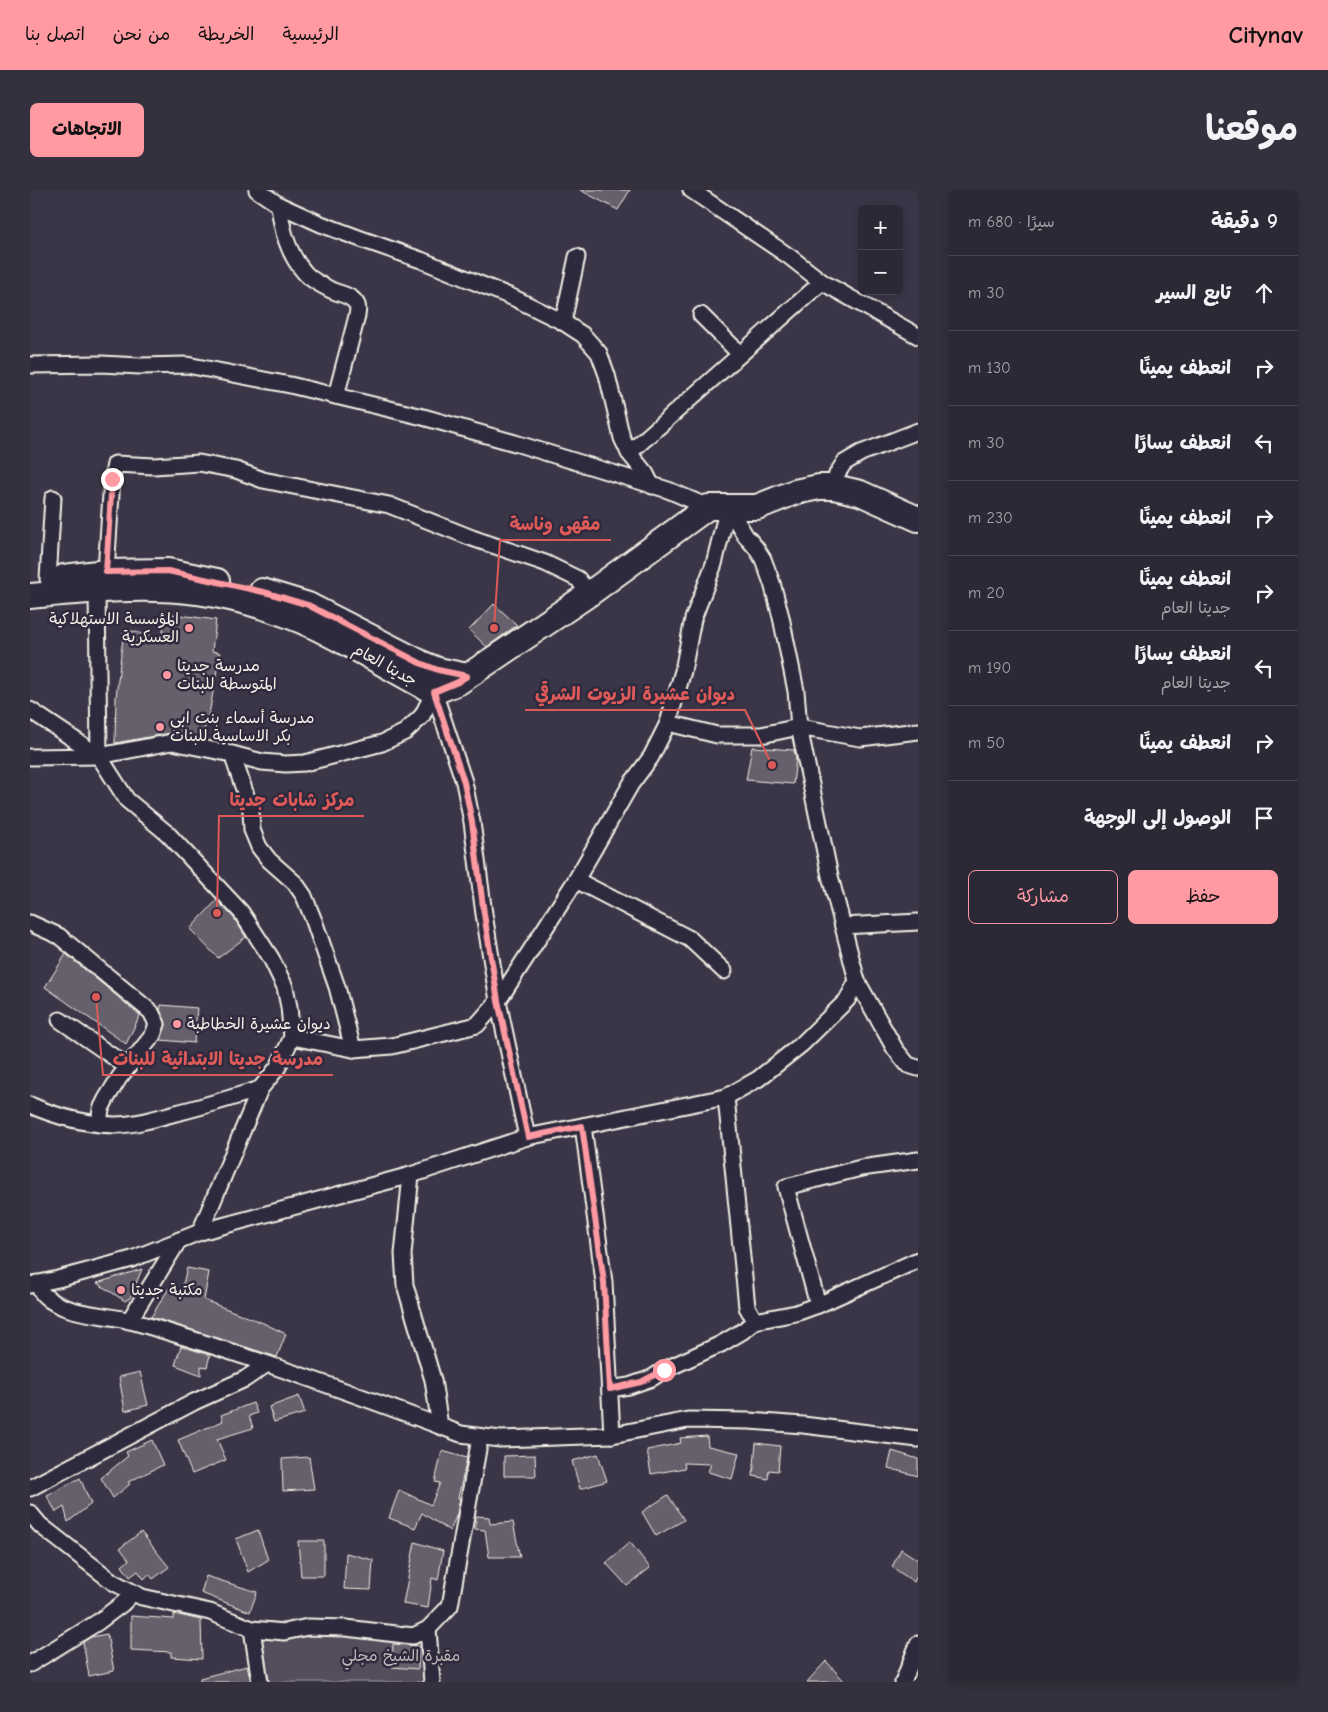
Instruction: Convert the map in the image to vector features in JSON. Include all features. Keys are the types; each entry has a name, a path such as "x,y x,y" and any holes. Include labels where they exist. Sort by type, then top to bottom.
{"main road":[{"path":"467,676 718,507 757,507 795,492 819,487 834,487 860,493 918,519"},
{"name":"جديتا العام","path":"30,596 102,581 168,571 268,593 308,605 420,663 438,670 467,676"},
{"name":"جديتا العام","path":"39,579 102,581 152,589 196,592 234,599 276,612 316,628 434,692 467,676"}],"street":[{"path":"257,190 278,205 488,287 563,322 584,335 599,353 607,374 622,438 629,453 646,474 652,486"},
{"path":"691,190 790,257 822,282 918,336"},
{"path":"278,205 282,228 293,256 306,275 331,290 351,298 356,303 358,309 336,396"},
{"path":"563,322 577,257"},
{"path":"629,453 822,282"},
{"path":"702,315 740,354"},
{"path":"30,365 186,365 290,385 423,417 516,443 718,507 756,548 763,559 772,582 796,691 798,727 830,876 857,981 895,1049 908,1065 918,1068"},
{"path":"834,487 837,474 844,463 861,453 918,431"},
{"path":"99,756 102,581 115,464 154,466 199,463 236,470 263,480 389,505 472,538 545,563 578,579 589,594"},
{"path":"39,579 53,498"},
{"path":"292,1037 353,1049 392,1046 476,1025 498,1001 576,880 631,784 651,757 668,723 683,671 693,618 714,564 718,507"},
{"path":"30,757 99,756 172,742 262,762 286,764 305,762 382,743 405,732 422,716 434,692"},
{"path":"434,692 464,782 472,822 498,1001 528,1137"},
{"path":"30,710 99,756 127,800 168,834 241,912 271,958 285,987 292,1037 278,1067 260,1089 200,1232"},
{"path":"668,723 717,735 761,735 798,727 860,738 918,732"},
{"path":"232,754 251,810 252,830 259,847 269,860 295,883 304,896 311,913 337,987 353,1049"},
{"path":"576,880 690,938 724,970"},
{"path":"842,926 918,922"},
{"path":"30,923 59,936 151,1012 157,1024 153,1035 119,1078 106,1099 101,1109 100,1124"},
{"path":"33,1284 132,1259 200,1232 411,1175 528,1137 726,1097 758,1079 802,1044 847,1000 857,981"},
{"path":"60,1020 128,1067"},
{"path":"30,1105 53,1115 100,1124 117,1125 153,1119 260,1089"},
{"path":"726,1097 747,1307 755,1321"},
{"path":"582,1126 604,1282 612,1435"},
{"path":"818,1306 786,1187 861,1168 918,1160"},
{"path":"411,1175 403,1254 405,1285 433,1380 440,1426"},
{"path":"129,1321 179,1240"},
{"path":"610,1389 629,1386 652,1378 721,1344 743,1331 755,1321 796,1313 818,1306 918,1260"},
{"path":"33,1284 44,1295 74,1310 129,1321 267,1364 461,1434 480,1438 612,1435 688,1420 803,1425 918,1439"},
{"path":"30,1488 194,1402 245,1379 267,1364"},
{"path":"30,1513 40,1525 112,1582 133,1593 210,1612 252,1629 284,1632 308,1627 346,1628 413,1636 428,1629 450,1606 480,1438"},
{"path":"30,1664 98,1622 133,1593"},
{"path":"252,1629 260,1682"},
{"path":"428,1629 432,1682"},
{"path":"903,1682 918,1644"}],"green space":[{"name":"مقبرة الشيخ مجلي","path":"428,1629 440,1682 269,1682 259,1637"}],"building":[{"path":"580,190 630,190 618,210"},
{"path":"494,604 517,625 487,647 469,630"},
{"path":"165,613 216,620 212,651 220,653 210,709 202,738 171,733 115,743 116,697 124,629 162,639"},
{"path":"752,747 794,750 796,759 793,784 746,780"},
{"path":"217,900 234,918 246,937 218,958 190,929"},
{"path":"66,954 140,1015 126,1044 45,987"},
{"name":"ديوان عشيرة الخطاطبة","path":"161,1005 197,1008 194,1043 161,1040 166,1024 160,1010"},
{"path":"187,1268 209,1272 204,1300 286,1334 277,1357 151,1317 169,1288 181,1292"},
{"name":"مكتبة جديتا","path":"142,1269 130,1298 125,1301 97,1283"},
{"path":"181,1346 210,1355 207,1367 201,1366 201,1375 175,1365"},
{"path":"140,1372 148,1405 125,1411 119,1377"},
{"path":"299,1396 305,1413 274,1422 269,1407"},
{"path":"253,1403 257,1413 249,1416 253,1428 217,1439 226,1460 192,1474 178,1440 223,1421 221,1415"},
{"path":"707,1436 708,1446 739,1453 732,1479 708,1472 711,1464 684,1463 685,1468 651,1474 647,1450 681,1443 680,1438"},
{"path":"152,1440 163,1465 128,1482 130,1484 113,1498 101,1478 128,1456 126,1452"},
{"path":"756,1443 780,1446 778,1471 769,1470 768,1479 753,1476"},
{"path":"442,1451 467,1458 458,1498 460,1498 457,1514 450,1531 422,1513 415,1528 389,1518 399,1490 431,1505 440,1483 435,1482"},
{"path":"892,1451 918,1459 918,1476 888,1468"},
{"path":"598,1454 607,1481 580,1489 572,1461"},
{"path":"535,1455 536,1476 504,1476 504,1456"},
{"path":"309,1457 314,1489 283,1491 282,1459"},
{"path":"80,1478 91,1504 68,1522 64,1507 56,1512 47,1496"},
{"path":"668,1495 684,1520 656,1536 642,1512"},
{"path":"476,1516 489,1517 490,1524 513,1522 520,1557 489,1557 485,1530 475,1529"},
{"path":"258,1530 268,1560 248,1572 236,1539"},
{"path":"141,1532 169,1567 153,1579 149,1574 144,1579 138,1571 130,1577 122,1566 129,1560 120,1548"},
{"path":"298,1541 324,1541 324,1576 301,1576"},
{"path":"415,1542 443,1551 438,1580 432,1578 428,1608 403,1604"},
{"path":"630,1542 650,1568 627,1586 606,1563"},
{"path":"901,1549 918,1560 918,1574 914,1582 892,1567"},
{"path":"346,1553 373,1560 371,1590 344,1589"},
{"path":"206,1576 257,1592 250,1612 201,1593"},
{"path":"174,1614 201,1620 202,1659 171,1657 171,1652 131,1650 131,1616 174,1619"},
{"path":"107,1634 114,1671 89,1676 83,1642 91,1637"},
{"path":"393,1644 419,1646 418,1669 392,1667"},
{"path":"826,1661 845,1682 807,1682"},
{"path":"247,1666 251,1682 200,1682 200,1678"}],"place":[{"name":"المؤسسة الاستهلاكية العسكرية","path":"189,628"},
{"name":"مقهى وناسة","path":"494,628"},
{"name":"مدرسة جديتا المتوسطة للبنات","path":"167,675"},
{"name":"مدرسة أسماء بنت ابي بكر الاساسية للبنات","path":"160,727"},
{"name":"ديوان عشيرة الزيوت الشرقي","path":"772,765"},
{"name":"مركز شابات جديتا","path":"217,913"},
{"name":"مدرسة جديتا الابتدائية للبنات","path":"96,997"},
{"name":"ديوان عشيرة الخطاطبة","path":"177,1024"},
{"name":"مكتبة جديتا","path":"121,1290"}],"route":[{"path":"112,479 106,572 168,571 268,593 308,605 420,663 438,670 467,676 434,692 464,782 472,822 498,1001 528,1137 582,1126 604,1282 610,1389 641,1382 652,1378 664,1370"}]}
